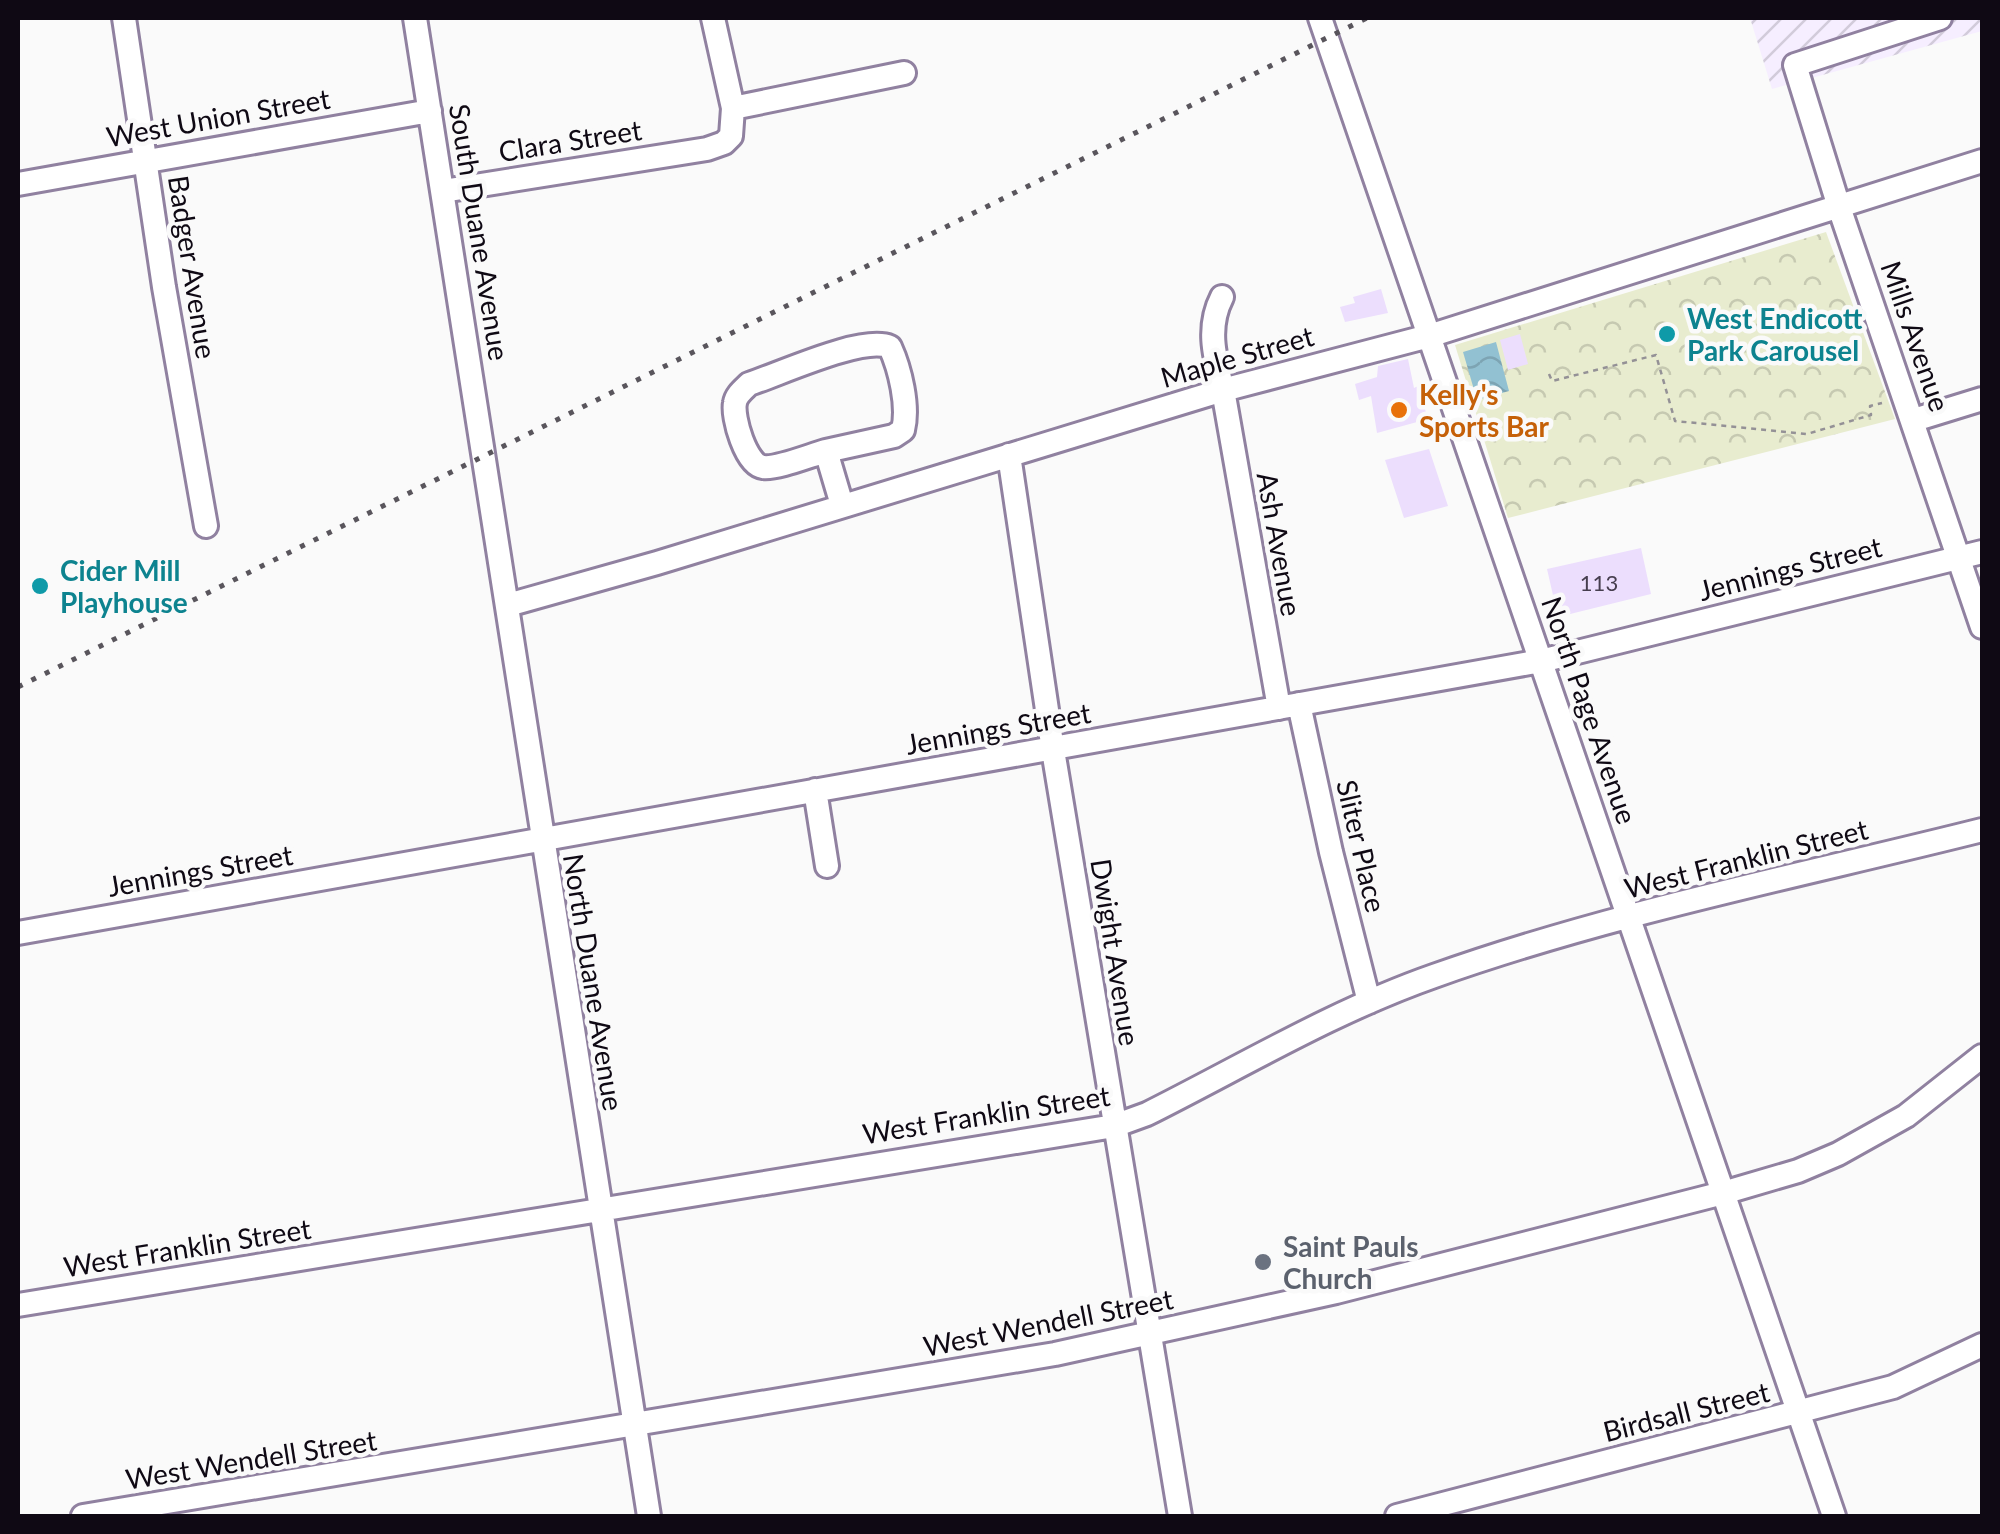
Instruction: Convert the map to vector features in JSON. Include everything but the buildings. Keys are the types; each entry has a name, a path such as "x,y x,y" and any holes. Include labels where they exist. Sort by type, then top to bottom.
{"street":[{"name":"Badger Avenue","path":"124,18 164,287 206,526"},
{"name":"South Duane Avenue","path":"415,18 485,456"},
{"path":"714,18 734,108 904,73"},
{"name":"Mills Avenue","path":"1940,18 1795,65 1839,207 1914,420 1971,554 1982,627"},
{"name":"North Page Avenue","path":"1324,27 1834,1516"},
{"name":"Clara Street","path":"443,192 707,149 731,136 734,108"},
{"name":"West Union Street","path":"18,184 430,111"},
{"name":"Maple Street","path":"508,606 1223,390 1429,336 1982,161"},
{"name":"Ash Avenue","path":"1222,297 1213,323 1213,348 1289,706"},
{"path":"879,342 890,347 897,362 906,419 903,430 894,436 826,451 764,467 754,463 746,452 734,405 739,394 749,384 848,350 879,342"},
{"path":"1914,420 1982,399"},
{"path":"826,451 842,504"},
{"name":"Dwight Avenue","path":"1009,455 1053,750 1180,1516"},
{"name":"North Duane Avenue","path":"485,456 648,1516"},
{"name":"Jennings Street","path":"18,933 1541,661 1971,554"},
{"name":"Sliter Place","path":"1289,706 1369,1002"},
{"path":"816,790 827,866"},
{"name":"West Franklin Street","path":"18,1305 1114,1126 1147,1114 1369,1002 1528,944 1982,830"},
{"name":"West Wendell Street","path":"83,1516 634,1426 1150,1335 1356,1287 1798,1171 1838,1154 1906,1116 1982,1056"},
{"name":"Birdsall Street","path":"1397,1516 1893,1387 1982,1345"}],"path":[{"path":"1549,374 1552,381 1656,355 1675,421 1807,434 1871,415 1870,406 1882,402"}],"shaded area":[{"path":"1750,18 1982,18 1982,31 1772,89"}],"green space":[{"path":"1826,232 1895,419 1508,518 1455,345"}],"water":[{"path":"1496,342 1509,391 1477,400 1463,352"}],"railway":[{"path":"18,687 1367,18"}],"place":[{"name":"West Endicott Park Carousel","path":"1667,334"},
{"name":"Kelly's Sports Bar","path":"1399,410"},
{"name":"Cider Mill Playhouse","path":"40,586"},
{"name":"Saint Pauls Church","path":"1263,1262"}]}
